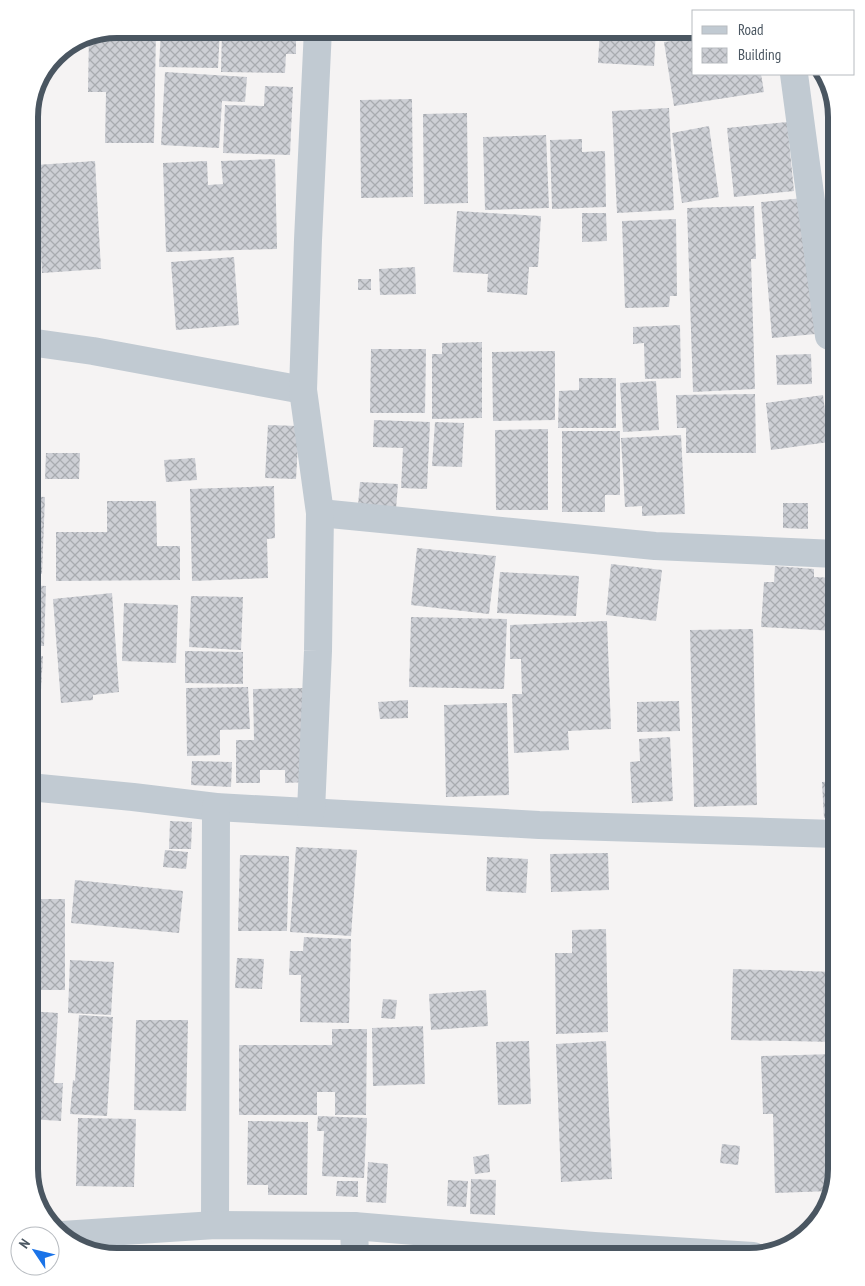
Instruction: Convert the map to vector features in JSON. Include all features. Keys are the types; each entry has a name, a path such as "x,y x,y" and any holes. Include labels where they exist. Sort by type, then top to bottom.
{"street":[{"path":"310,811 318,651 320,513 304,390 308,240 318,38"},
{"path":"794,75 828,329"},
{"path":"38,343 93,351 304,390"},
{"path":"320,513 654,546 828,554"},
{"path":"38,788 216,807 539,825 828,834"},
{"path":"215,1225 216,807"},
{"path":"72,1234 215,1225 354,1226 647,1248"},
{"path":"354,1226 355,1248"}],"building":[{"path":"106,38 156,38 154,143 105,143 106,92 88,92 89,43"},
{"path":"161,38 220,38 218,68 159,67"},
{"path":"222,38 296,38 296,54 286,54 285,73 221,72"},
{"path":"599,38 656,38 654,66 598,63"},
{"path":"692,38 692,75 761,75 764,92 674,106 664,42"},
{"path":"165,72 247,77 245,102 222,101 219,148 161,145"},
{"path":"265,86 293,87 290,155 223,153 225,105 264,106"},
{"path":"412,99 413,197 361,198 360,100"},
{"path":"669,108 674,210 617,213 612,111"},
{"path":"467,113 468,203 424,204 423,114"},
{"path":"787,122 794,191 734,197 727,128"},
{"path":"709,126 719,197 682,203 672,133"},
{"path":"546,135 549,208 485,210 483,137"},
{"path":"582,139 582,152 605,151 606,207 552,209 550,140"},
{"path":"275,159 277,249 166,252 163,163 207,161 208,185 223,184 221,161"},
{"path":"95,161 101,269 42,273 38,165"},
{"path":"804,198 816,334 772,338 761,202"},
{"path":"754,206 756,259 751,259 755,389 693,392 687,208"},
{"path":"457,211 541,216 538,267 529,267 527,295 487,292 488,274 453,272"},
{"path":"582,213 606,213 607,241 582,242"},
{"path":"676,219 677,296 670,296 669,307 625,308 622,221"},
{"path":"234,257 239,325 176,330 171,262"},
{"path":"415,267 416,294 380,295 379,269"},
{"path":"358,279 371,279 371,290 358,290"},
{"path":"680,325 681,378 645,379 644,343 633,344 633,327"},
{"path":"482,342 482,418 432,419 432,354 442,354 442,343"},
{"path":"371,349 426,349 425,413 370,413"},
{"path":"555,351 555,420 493,421 492,352"},
{"path":"811,354 812,384 777,385 776,355"},
{"path":"579,378 616,378 616,428 558,428 559,391 579,390"},
{"path":"656,381 659,430 623,432 620,383"},
{"path":"755,394 756,453 686,453 686,428 677,428 676,395"},
{"path":"823,395 828,442 771,450 766,403"},
{"path":"374,420 430,422 427,489 401,488 403,448 373,447"},
{"path":"435,422 464,423 462,467 432,466"},
{"path":"268,425 299,426 296,479 265,478"},
{"path":"548,429 548,510 496,510 495,430"},
{"path":"562,431 620,431 620,495 605,495 605,512 562,512"},
{"path":"681,435 685,514 642,516 642,506 625,507 621,438"},
{"path":"46,453 80,453 79,479 45,479"},
{"path":"195,458 197,480 166,482 164,460"},
{"path":"360,482 398,484 396,509 358,506"},
{"path":"274,486 275,538 267,539 268,578 192,581 190,489"},
{"path":"38,497 45,497 42,574 38,574"},
{"path":"107,501 156,501 157,546 180,546 180,580 56,581 56,532 107,532"},
{"path":"783,503 808,503 808,529 783,528"},
{"path":"417,548 496,556 489,614 411,605"},
{"path":"611,564 662,570 656,621 606,615"},
{"path":"775,566 814,569 814,577 828,578 828,631 761,627 764,582 774,582"},
{"path":"500,572 579,576 576,616 497,613"},
{"path":"38,586 46,586 44,646 38,646"},
{"path":"112,593 119,692 93,695 93,700 61,703 53,599"},
{"path":"191,596 243,597 241,650 189,647"},
{"path":"124,603 178,605 176,663 122,661"},
{"path":"411,617 507,619 504,689 409,687"},
{"path":"607,621 611,729 568,731 569,750 514,753 512,694 522,694 521,659 510,659 510,625"},
{"path":"753,629 757,805 694,807 690,630"},
{"path":"185,651 243,652 243,684 185,683"},
{"path":"38,656 43,656 38,741"},
{"path":"248,687 250,729 220,730 220,755 187,756 186,688"},
{"path":"308,688 308,782 285,783 285,770 260,770 260,783 236,783 236,740 254,740 253,689"},
{"path":"408,700 408,718 380,719 378,702"},
{"path":"679,701 680,731 637,732 637,702"},
{"path":"507,703 509,795 446,797 444,705"},
{"path":"826,733 828,733 828,772 825,772"},
{"path":"670,737 673,801 632,803 630,762 640,761 639,739"},
{"path":"192,761 232,762 231,787 191,785"},
{"path":"822,782 828,782 828,818 824,818"},
{"path":"170,821 192,822 191,849 169,849"},
{"path":"296,847 357,850 351,936 290,932"},
{"path":"165,850 188,852 186,869 163,867"},
{"path":"608,853 609,890 551,892 550,854"},
{"path":"240,855 289,856 287,931 238,931"},
{"path":"487,857 528,859 526,893 486,891"},
{"path":"75,880 183,891 179,933 71,923"},
{"path":"38,899 65,899 65,990 38,990"},
{"path":"606,929 608,1032 556,1034 555,953 572,953 572,930"},
{"path":"304,937 351,939 349,1023 300,1022 301,975 289,975 290,951 303,951"},
{"path":"237,958 264,959 262,989 235,988"},
{"path":"70,960 114,962 111,1015 68,1013"},
{"path":"733,969 828,972 828,1042 731,1040"},
{"path":"486,990 488,1026 431,1030 429,994"},
{"path":"383,999 397,1000 395,1019 381,1018"},
{"path":"38,1012 58,1013 54,1083 63,1083 61,1121 38,1120"},
{"path":"79,1015 113,1017 107,1116 70,1114 73,1080 75,1081"},
{"path":"136,1020 188,1020 186,1111 134,1110"},
{"path":"423,1026 425,1084 373,1086 372,1028"},
{"path":"332,1029 367,1029 366,1115 335,1115 335,1092 317,1092 317,1115 239,1115 239,1045 332,1045"},
{"path":"529,1041 531,1104 498,1105 496,1042"},
{"path":"606,1041 612,1179 561,1182 556,1044"},
{"path":"828,1054 828,1170 825,1191 775,1193 773,1114 763,1114 761,1056"},
{"path":"318,1116 367,1118 364,1178 322,1176 324,1131 317,1131"},
{"path":"78,1118 136,1119 134,1187 76,1186"},
{"path":"248,1121 308,1122 307,1195 268,1195 268,1185 247,1185"},
{"path":"722,1144 740,1146 738,1165 720,1163"},
{"path":"489,1154 490,1172 475,1174 473,1157"},
{"path":"368,1162 388,1164 386,1203 366,1202"},
{"path":"471,1179 496,1180 495,1215 470,1214"},
{"path":"448,1180 468,1181 466,1207 447,1206"},
{"path":"337,1181 358,1181 358,1197 336,1196"}]}
